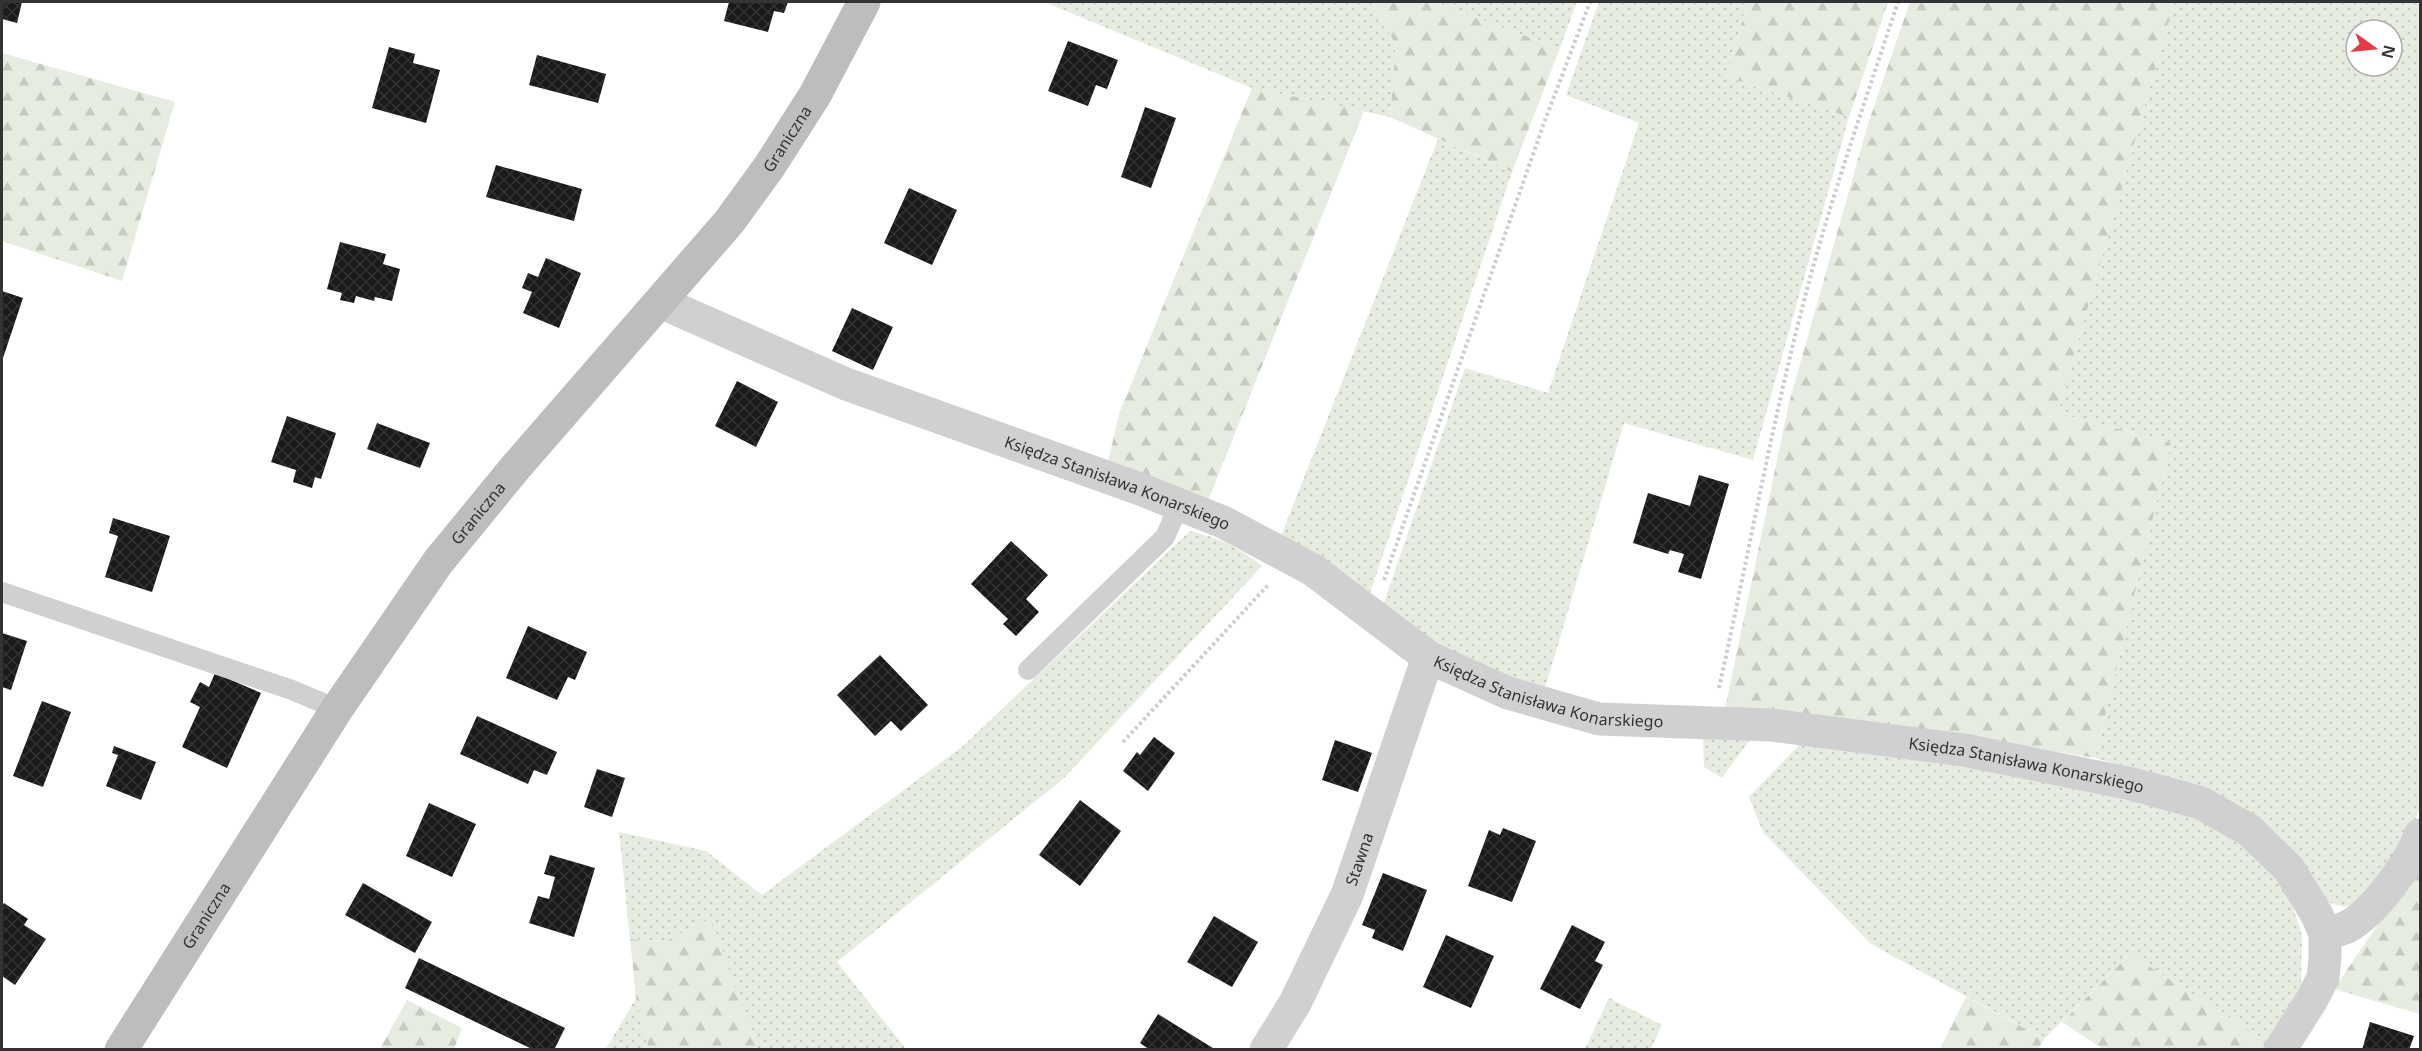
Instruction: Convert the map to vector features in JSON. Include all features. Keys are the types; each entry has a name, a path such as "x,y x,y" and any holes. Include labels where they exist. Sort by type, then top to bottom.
{"street":[{"name":"Graniczna","path":"121,1050 337,709 438,562 515,468 729,222 769,167 815,95 864,2"},
{"name":"Księdza Stanisława Konarskiego","path":"660,302 846,384 1140,489 1223,522 1313,570 1428,657 1508,693 1599,719 1771,725 1964,750 2132,784 2201,803 2249,830 2289,869 2317,915 2325,934 2323,978 2312,1001 2280,1050"},
{"name":"Stawna","path":"1266,1050 1295,1003 1347,895 1428,657"},
{"path":"2325,934 2347,927 2370,911 2388,889 2421,835"}],"lane":[{"path":"1028,670 1165,537 1179,506"},
{"path":"2,592 292,690 337,709"}],"path":[{"path":"1372,615 1544,123 1590,2"},
{"path":"1711,723 1775,420 1805,295 1843,169 1898,2"},
{"path":"1123,742 1265,590 1289,558"}],"green space":[{"path":"1044,2 1371,2 1396,45 1390,117 1252,88"},
{"path":"1371,2 1431,2 1560,48 1512,172 1390,117 1396,45"},
{"path":"1431,2 1577,2 1560,48"},
{"path":"1599,2 1747,2 1727,77 1849,117 1753,460 1624,423 1545,688 1495,681 1381,611 1465,368 1548,393 1639,123 1566,95"},
{"path":"1747,2 1888,2 1849,117 1727,77"},
{"path":"1910,2 2174,2 2058,413 2171,443 2095,758 1926,730 1725,709 1789,403 1868,124"},
{"path":"2174,2 2420,2 2420,808 2412,829 2359,903 2344,907 2327,902 2220,795 2095,758 2171,443 2058,413"},
{"path":"2,53 175,102 122,281 2,241"},
{"path":"1252,88 1364,111 1207,503 1108,462 1119,414"},
{"path":"1438,139 1512,172 1368,599 1279,541"},
{"path":"1190,531 1228,544 1262,566 1064,778 837,962 906,1049 757,1049 711,919 666,941 630,939 619,832 706,851 762,895 963,746"},
{"path":"1703,735 1752,737 1722,778 1704,767"},
{"path":"1802,742 1956,759 2151,798 2230,833 2286,886 2302,935 2301,984 2285,1017 2269,1043 2130,954 2044,1039 1871,944 1763,832 1749,797"},
{"path":"2420,856 2420,1014 2334,989 2391,905"},
{"path":"711,918 757,1049 649,1049 636,998 630,939 666,941"},
{"path":"2130,954 2269,1043 2265,1050 2103,1049 2062,1022"},
{"path":"1966,997 2044,1039 2038,1049 1940,1049"},
{"path":"636,998 649,1049 606,1049"},
{"path":"1609,998 1662,1025 1651,1049 1585,1049"},
{"path":"407,1000 462,1028 454,1049 380,1049"}],"building":[{"path":"2,2 22,2 17,23 2,19"},
{"path":"729,2 788,2 784,13 774,11 768,32 724,21"},
{"path":"1068,41 1118,60 1107,89 1096,85 1088,106 1048,91"},
{"path":"389,47 415,54 413,63 440,70 426,123 372,108"},
{"path":"537,55 606,74 598,103 529,85"},
{"path":"1145,107 1176,118 1151,188 1121,177"},
{"path":"496,165 582,189 574,221 486,197"},
{"path":"909,188 957,210 932,265 884,243"},
{"path":"340,242 386,254 383,264 400,269 392,301 375,297 374,301 356,296 354,303 340,300 342,293 327,289"},
{"path":"546,258 581,273 559,328 523,313 532,292 522,288 528,273 538,277"},
{"path":"2,291 23,298 2,361"},
{"path":"852,308 893,327 873,370 832,351"},
{"path":"737,381 778,402 756,447 715,426"},
{"path":"287,416 336,433 321,479 315,477 312,488 293,482 296,470 271,462"},
{"path":"377,423 430,443 420,468 367,449"},
{"path":"1699,475 1729,484 1701,579 1678,572 1684,554 1670,550 1668,554 1633,543 1648,493 1690,506"},
{"path":"113,518 170,536 152,592 105,577 118,536 109,533"},
{"path":"1011,541 1048,575 1026,599 1039,612 1016,636 1003,624 1008,619 971,584"},
{"path":"528,626 587,652 575,680 568,677 557,700 506,678"},
{"path":"2,633 27,641 11,690 2,687"},
{"path":"880,655 928,705 901,731 891,721 875,736 837,695"},
{"path":"215,673 261,693 227,768 182,747 200,707 190,702 200,682 209,687"},
{"path":"42,701 71,712 43,787 13,776"},
{"path":"477,716 557,752 547,775 534,770 528,784 460,754"},
{"path":"1154,737 1175,753 1148,791 1123,771 1137,752 1140,755"},
{"path":"1335,740 1372,753 1358,792 1322,780"},
{"path":"114,746 156,762 141,800 106,786 118,755 112,753"},
{"path":"597,769 625,778 612,817 584,807"},
{"path":"1080,800 1121,831 1080,886 1039,855"},
{"path":"429,803 476,824 452,877 406,856"},
{"path":"1503,828 1536,841 1512,902 1468,886 1489,830 1500,835"},
{"path":"550,855 595,868 574,937 529,923 538,896 549,899 555,877 544,874"},
{"path":"1383,873 1427,890 1403,951 1372,938 1375,930 1362,925"},
{"path":"363,883 432,922 415,953 345,915"},
{"path":"4,903 28,919 24,925 46,939 15,985 2,976 2,906"},
{"path":"1214,916 1258,942 1232,987 1187,962"},
{"path":"1572,925 1605,942 1595,961 1603,965 1580,1009 1540,989"},
{"path":"1446,935 1494,956 1471,1008 1423,987"},
{"path":"419,958 565,1028 554,1050 534,1050 405,988"},
{"path":"1158,1014 1216,1050 1150,1050 1140,1043"},
{"path":"2370,1022 2414,1036 2409,1050 2362,1050"}]}
